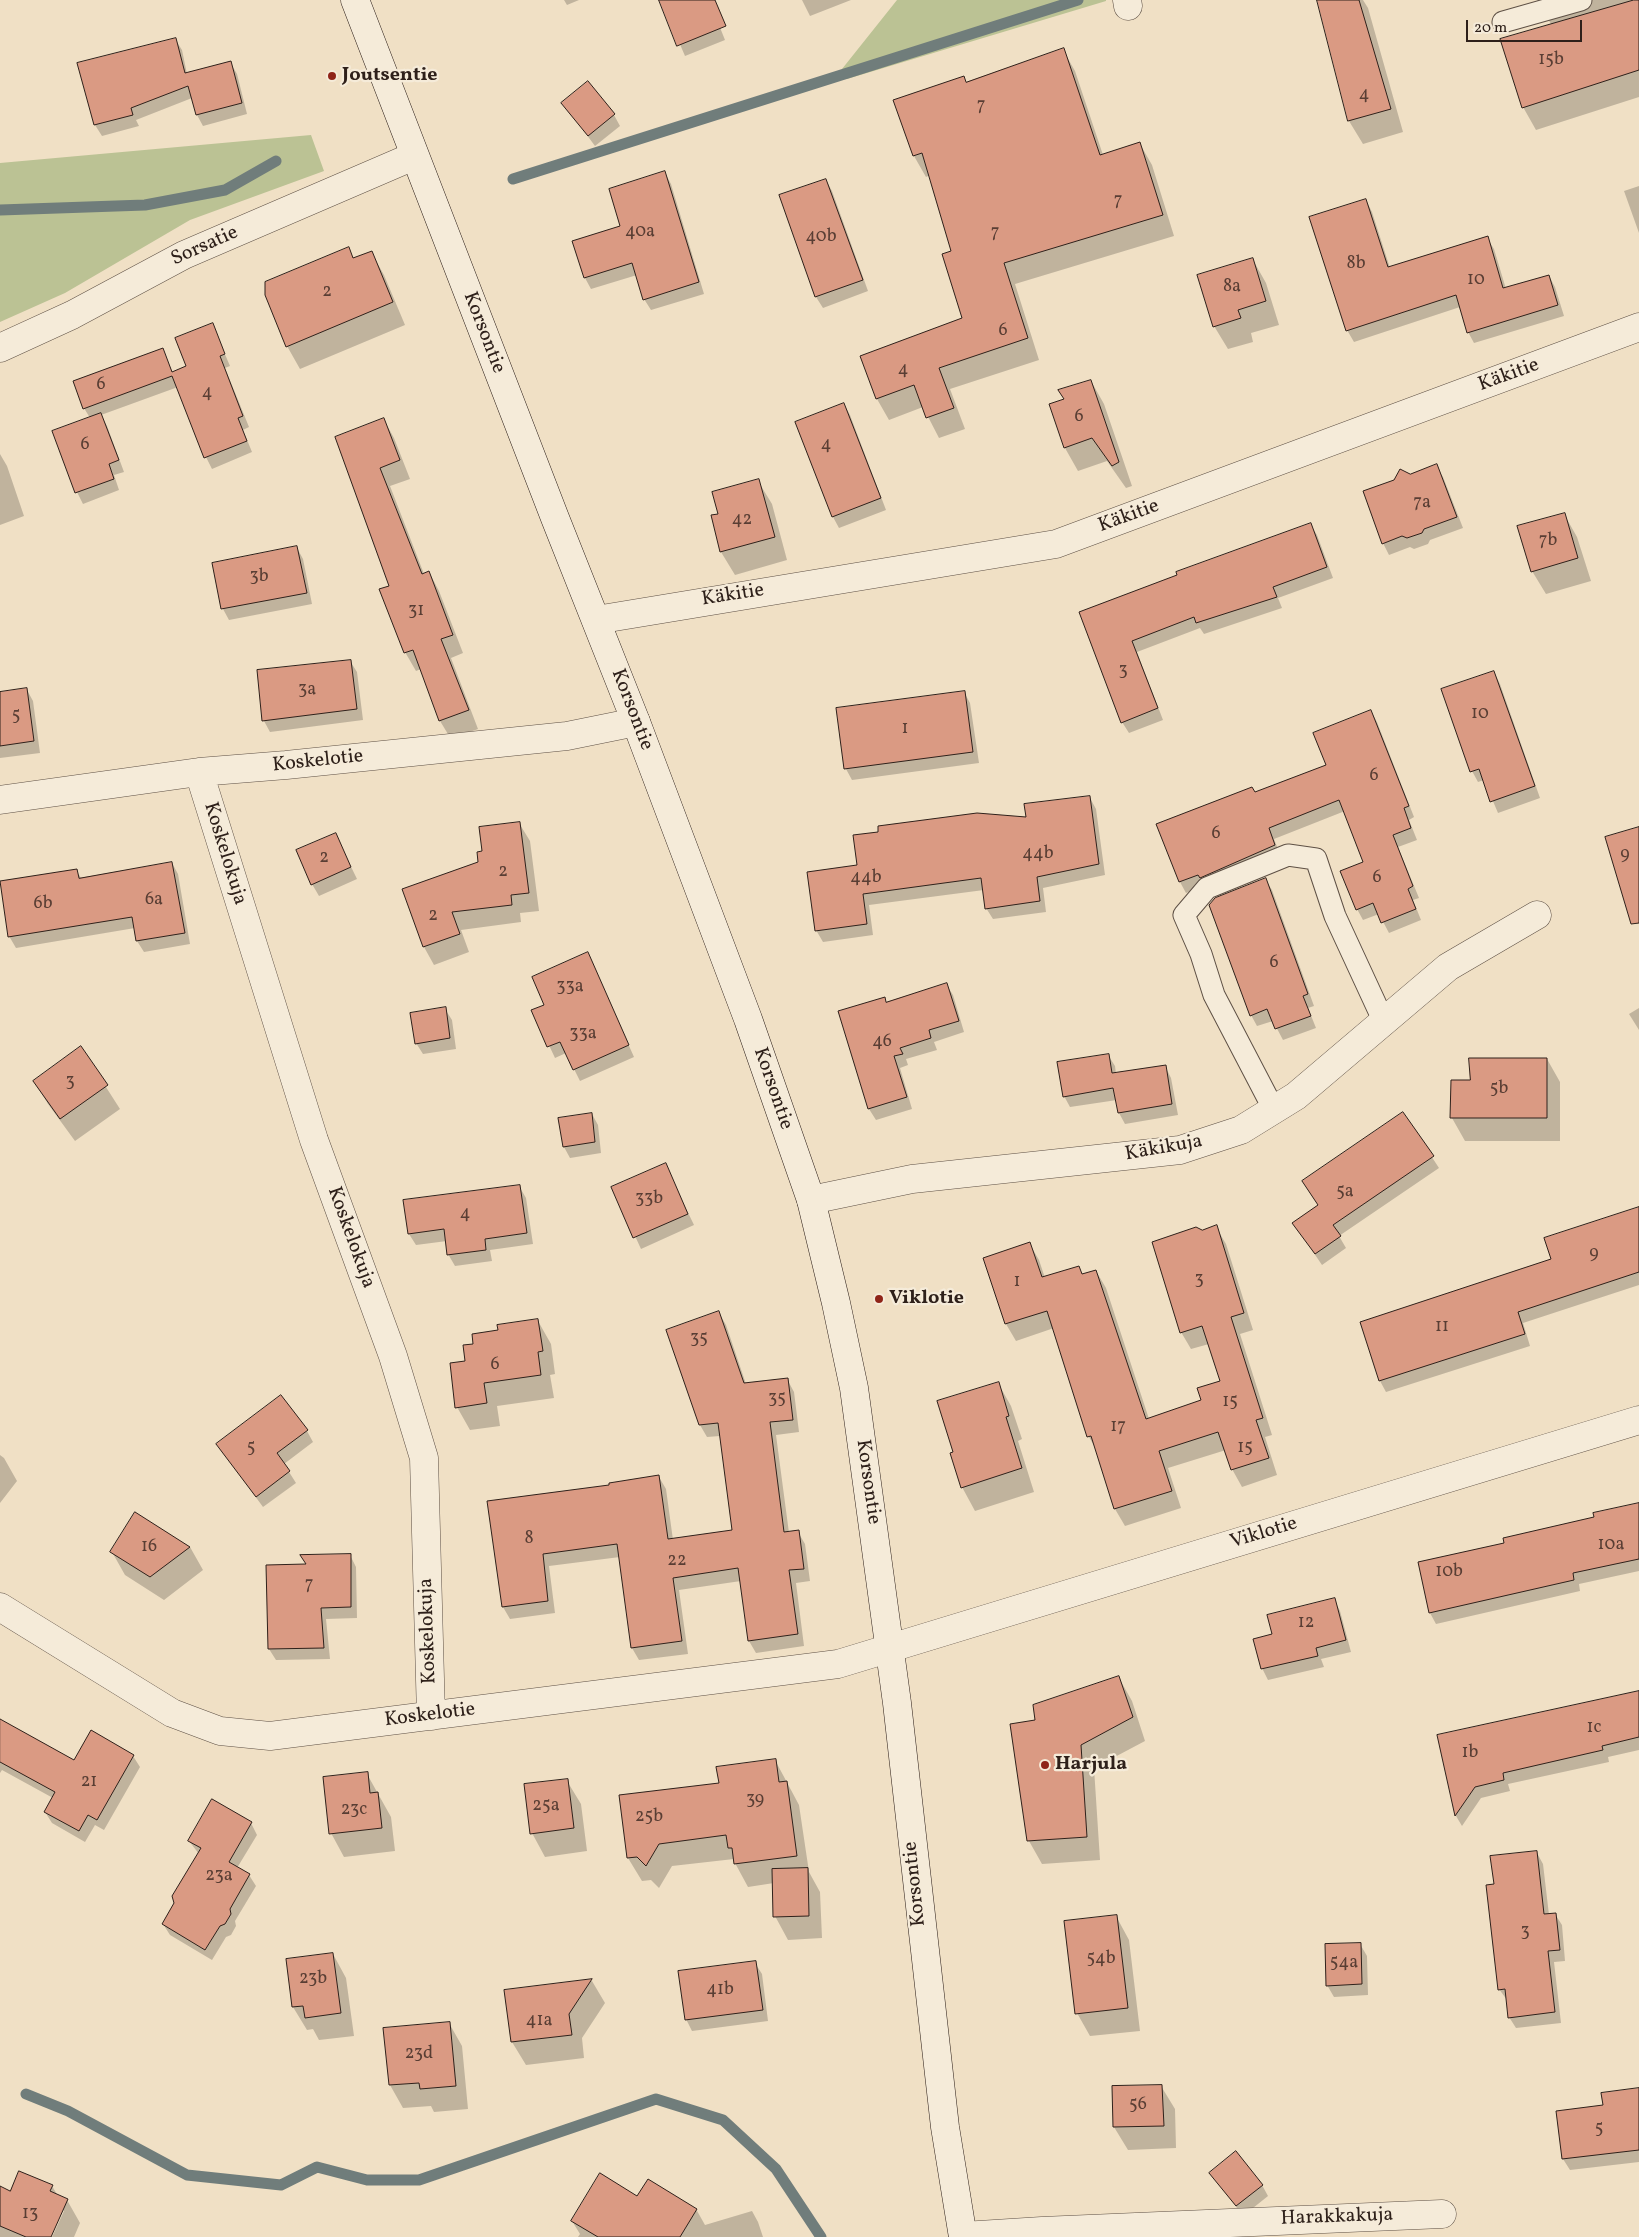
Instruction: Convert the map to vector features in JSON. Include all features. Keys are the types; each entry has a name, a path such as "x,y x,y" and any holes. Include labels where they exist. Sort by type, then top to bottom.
{"street":[{"name":"Korsontie","path":"355,0 414,156 636,722 748,1019 811,1200 854,1388 890,1648 945,2128 963,2237"},
{"name":"Sorsatie","path":"0,348 72,315 184,255 414,156"},
{"name":"Käkitie","path":"596,620 1056,544 1639,327"},
{"name":"Koskelotie","path":"0,800 198,772 286,765 567,736 636,722"},
{"name":"Koskelokuja","path":"198,772 314,1140 393,1356 424,1458 431,1716"},
{"name":"Käkikuja","path":"811,1200 912,1179 1180,1150 1241,1130 1296,1096 1448,968 1537,915"},
{"name":"Viklotie","path":"890,1648 1639,1420"},
{"name":"Koskelotie","path":"0,1607 172,1713 220,1731 270,1736 838,1664 890,1648"},
{"name":"Harakkakuja","path":"963,2237 1042,2231 1442,2214"}],"lane":[{"path":"1503,22 1581,0"},
{"path":"1274,1110 1214,995 1201,954 1184,915 1207,888 1288,855 1316,859 1335,916 1384,1022"}],"green space":[{"path":"897,0 1106,1 847,79 842,69"},
{"path":"311,135 324,171 190,220 65,293 0,322 0,163"}],"building":[{"path":"659,0 715,0 726,26 677,46"},
{"path":"1317,0 1359,0 1391,109 1348,121"},
{"path":"1639,0 1639,70 1522,108 1500,39"},
{"path":"176,38 185,73 231,61 242,103 196,115 188,86 131,108 133,115 94,125 77,63"},
{"path":"1064,48 1100,155 1140,142 1163,215 1004,263 1028,338 939,368 954,408 926,418 914,385 876,399 860,356 962,318 942,254 951,251 922,153 913,156 893,100 964,76 966,82"},
{"path":"588,81 615,114 588,136 561,103"},
{"path":"665,171 699,282 643,300 632,263 584,278 572,241 620,226 609,189"},
{"path":"826,179 863,280 815,297 779,195"},
{"path":"1366,199 1388,267 1488,236 1503,288 1549,275 1558,305 1467,333 1456,295 1346,331 1309,217"},
{"path":"349,247 353,258 372,251 393,302 286,347 265,295 265,282"},
{"path":"1253,258 1266,301 1238,310 1241,318 1213,327 1197,275"},
{"path":"213,323 225,354 220,356 243,416 238,418 247,441 204,458 172,376 83,409 73,381 163,348 172,372 186,366 175,338"},
{"path":"1091,380 1119,462 1112,466 1092,438 1064,448 1049,404 1064,399 1058,390"},
{"path":"844,403 881,498 832,517 795,422"},
{"path":"101,413 119,460 109,464 114,479 75,493 52,431"},
{"path":"384,418 400,460 380,468 422,574 429,571 453,635 441,639 469,710 439,721 413,650 404,653 379,589 389,586 335,437"},
{"path":"1437,464 1457,517 1424,529 1422,533 1407,538 1402,536 1382,544 1363,491 1394,480 1400,469 1410,474"},
{"path":"759,479 775,537 720,552 711,515 718,514 712,492"},
{"path":"1565,513 1578,558 1531,572 1517,526"},
{"path":"1311,523 1327,567 1273,587 1277,597 1196,623 1194,617 1132,641 1158,708 1121,723 1079,612 1177,575 1176,572"},
{"path":"297,546 307,593 221,609 212,563"},
{"path":"351,660 357,709 262,721 257,670"},
{"path":"1494,671 1535,786 1490,802 1479,769 1470,772 1441,689"},
{"path":"27,688 34,741 0,746 0,692"},
{"path":"965,691 973,752 844,769 836,708"},
{"path":"1371,710 1409,806 1404,808 1411,828 1393,835 1413,886 1408,889 1416,909 1381,923 1373,903 1356,910 1340,871 1363,862 1339,800 1269,828 1275,845 1200,878 1198,875 1179,882 1156,824 1252,787 1255,792 1326,765 1313,733"},
{"path":"1090,796 1099,864 1037,877 1040,901 985,909 981,878 863,894 867,924 815,931 807,872 857,865 853,835 878,832 878,826 977,813 1026,817 1024,804"},
{"path":"520,822 529,893 511,895 512,905 452,912 460,934 423,947 402,889 478,862 477,852 482,851 479,827"},
{"path":"1639,827 1639,923 1631,924 1605,837"},
{"path":"336,833 351,867 311,885 296,850"},
{"path":"172,862 185,933 136,941 132,917 8,937 0,881 77,869 79,878"},
{"path":"1266,878 1308,994 1303,996 1311,1016 1275,1029 1267,1009 1250,1016 1209,905 1215,898"},
{"path":"588,952 629,1045 573,1070 560,1042 547,1047 531,1010 544,1005 532,977"},
{"path":"947,983 959,1021 929,1030 931,1038 900,1048 903,1054 894,1056 907,1097 868,1109 838,1011 885,997 886,1002"},
{"path":"446,1007 450,1038 415,1044 410,1013"},
{"path":"81,1046 108,1085 60,1119 33,1081"},
{"path":"1109,1054 1112,1073 1166,1065 1172,1104 1118,1113 1113,1088 1063,1097 1057,1062"},
{"path":"1469,1058 1547,1058 1547,1118 1450,1118 1451,1080 1470,1080"},
{"path":"1403,1112 1434,1156 1333,1225 1341,1236 1315,1254 1292,1223 1318,1205 1302,1181"},
{"path":"592,1113 595,1142 563,1147 558,1118"},
{"path":"666,1163 688,1214 633,1238 611,1187"},
{"path":"520,1185 527,1233 485,1239 486,1250 447,1255 444,1229 408,1234 403,1200"},
{"path":"1639,1207 1639,1272 1518,1312 1525,1334 1379,1381 1360,1322 1551,1259 1544,1238"},
{"path":"1217,1225 1244,1313 1231,1317 1263,1418 1256,1420 1269,1458 1231,1470 1218,1432 1159,1451 1172,1491 1114,1509 1091,1436 1087,1437 1047,1311 1005,1324 983,1258 1030,1242 1042,1277 1079,1266 1082,1274 1096,1270 1146,1419 1201,1400 1197,1388 1220,1381 1202,1326 1180,1333 1152,1242 1196,1227 1202,1230"},
{"path":"719,1311 744,1383 788,1378 793,1420 770,1422 784,1532 799,1530 804,1569 789,1570 798,1634 748,1641 738,1568 673,1578 682,1641 631,1648 617,1544 543,1554 548,1601 502,1607 487,1501 609,1485 609,1483 659,1475 668,1539 732,1530 718,1423 699,1425 666,1330"},
{"path":"538,1319 543,1351 538,1352 541,1375 484,1383 487,1403 455,1408 450,1363 465,1361 463,1345 473,1344 472,1334 498,1330 497,1325"},
{"path":"999,1382 1009,1416 1006,1417 1022,1468 961,1488 950,1453 953,1452 937,1401"},
{"path":"281,1395 308,1430 277,1453 290,1471 256,1497 216,1444"},
{"path":"1639,1503 1639,1559 1573,1573 1574,1580 1429,1613 1418,1562 1504,1543 1503,1538 1594,1517 1593,1513"},
{"path":"135,1512 190,1547 150,1577 110,1552"},
{"path":"351,1554 351,1607 321,1608 324,1648 268,1649 266,1565 306,1564 300,1555"},
{"path":"1335,1598 1346,1640 1316,1648 1318,1656 1261,1669 1253,1639 1272,1634 1267,1615"},
{"name":"Harjula","path":"1119,1676 1133,1717 1081,1745 1087,1837 1027,1841 1010,1724 1035,1720 1033,1705"},
{"path":"1639,1691 1639,1737 1602,1746 1603,1750 1503,1773 1504,1780 1475,1787 1455,1816 1437,1735"},
{"path":"0,1719 74,1760 91,1730 134,1755 97,1820 88,1815 79,1831 44,1812 55,1792 0,1762"},
{"path":"776,1759 779,1782 787,1781 797,1856 734,1864 732,1848 728,1848 726,1835 659,1844 646,1866 637,1857 627,1858 619,1795 719,1783 716,1767"},
{"path":"368,1772 370,1793 378,1792 382,1828 329,1834 323,1777"},
{"path":"568,1779 574,1828 530,1834 524,1784"},
{"path":"212,1799 252,1822 229,1862 250,1874 230,1909 231,1914 225,1924 220,1926 205,1950 162,1924 174,1903 172,1896 201,1848 188,1841"},
{"path":"1537,1851 1544,1914 1556,1913 1560,1950 1548,1951 1555,2012 1508,2018 1505,1989 1498,1990 1486,1885 1494,1884 1490,1856"},
{"path":"808,1868 809,1916 773,1917 772,1869"},
{"path":"1117,1915 1128,2008 1075,2014 1064,1921"},
{"path":"1361,1943 1362,1984 1326,1986 1325,1944"},
{"path":"333,1953 341,2013 305,2018 303,2006 292,2007 286,1959"},
{"path":"756,1961 763,2010 685,2020 678,1971"},
{"path":"592,1979 569,2014 572,2035 511,2042 504,1990"},
{"path":"450,2022 456,2086 420,2089 419,2083 389,2085 383,2028"},
{"path":"1162,2085 1164,2126 1113,2127 1112,2086"},
{"path":"1639,2088 1639,2150 1562,2159 1556,2111 1603,2105 1601,2093"},
{"path":"1236,2151 1263,2185 1236,2206 1209,2173"},
{"path":"19,2171 53,2185 50,2191 68,2199 51,2237 26,2237 0,2226 0,2186 10,2191"},
{"path":"600,2173 637,2196 648,2179 697,2209 680,2237 598,2237 571,2221"}],"waterway":[{"path":"513,179 1078,0"},
{"path":"0,210 145,205 225,190 276,161"},
{"path":"26,2094 68,2111 187,2175 281,2185 317,2167 367,2180 419,2180 656,2099 723,2120 776,2169 821,2237"}],"place":[{"name":"Joutsentie","path":"332,76"},
{"name":"Viklotie","path":"879,1299"},
{"name":"Harjula","path":"1045,1765"}]}
